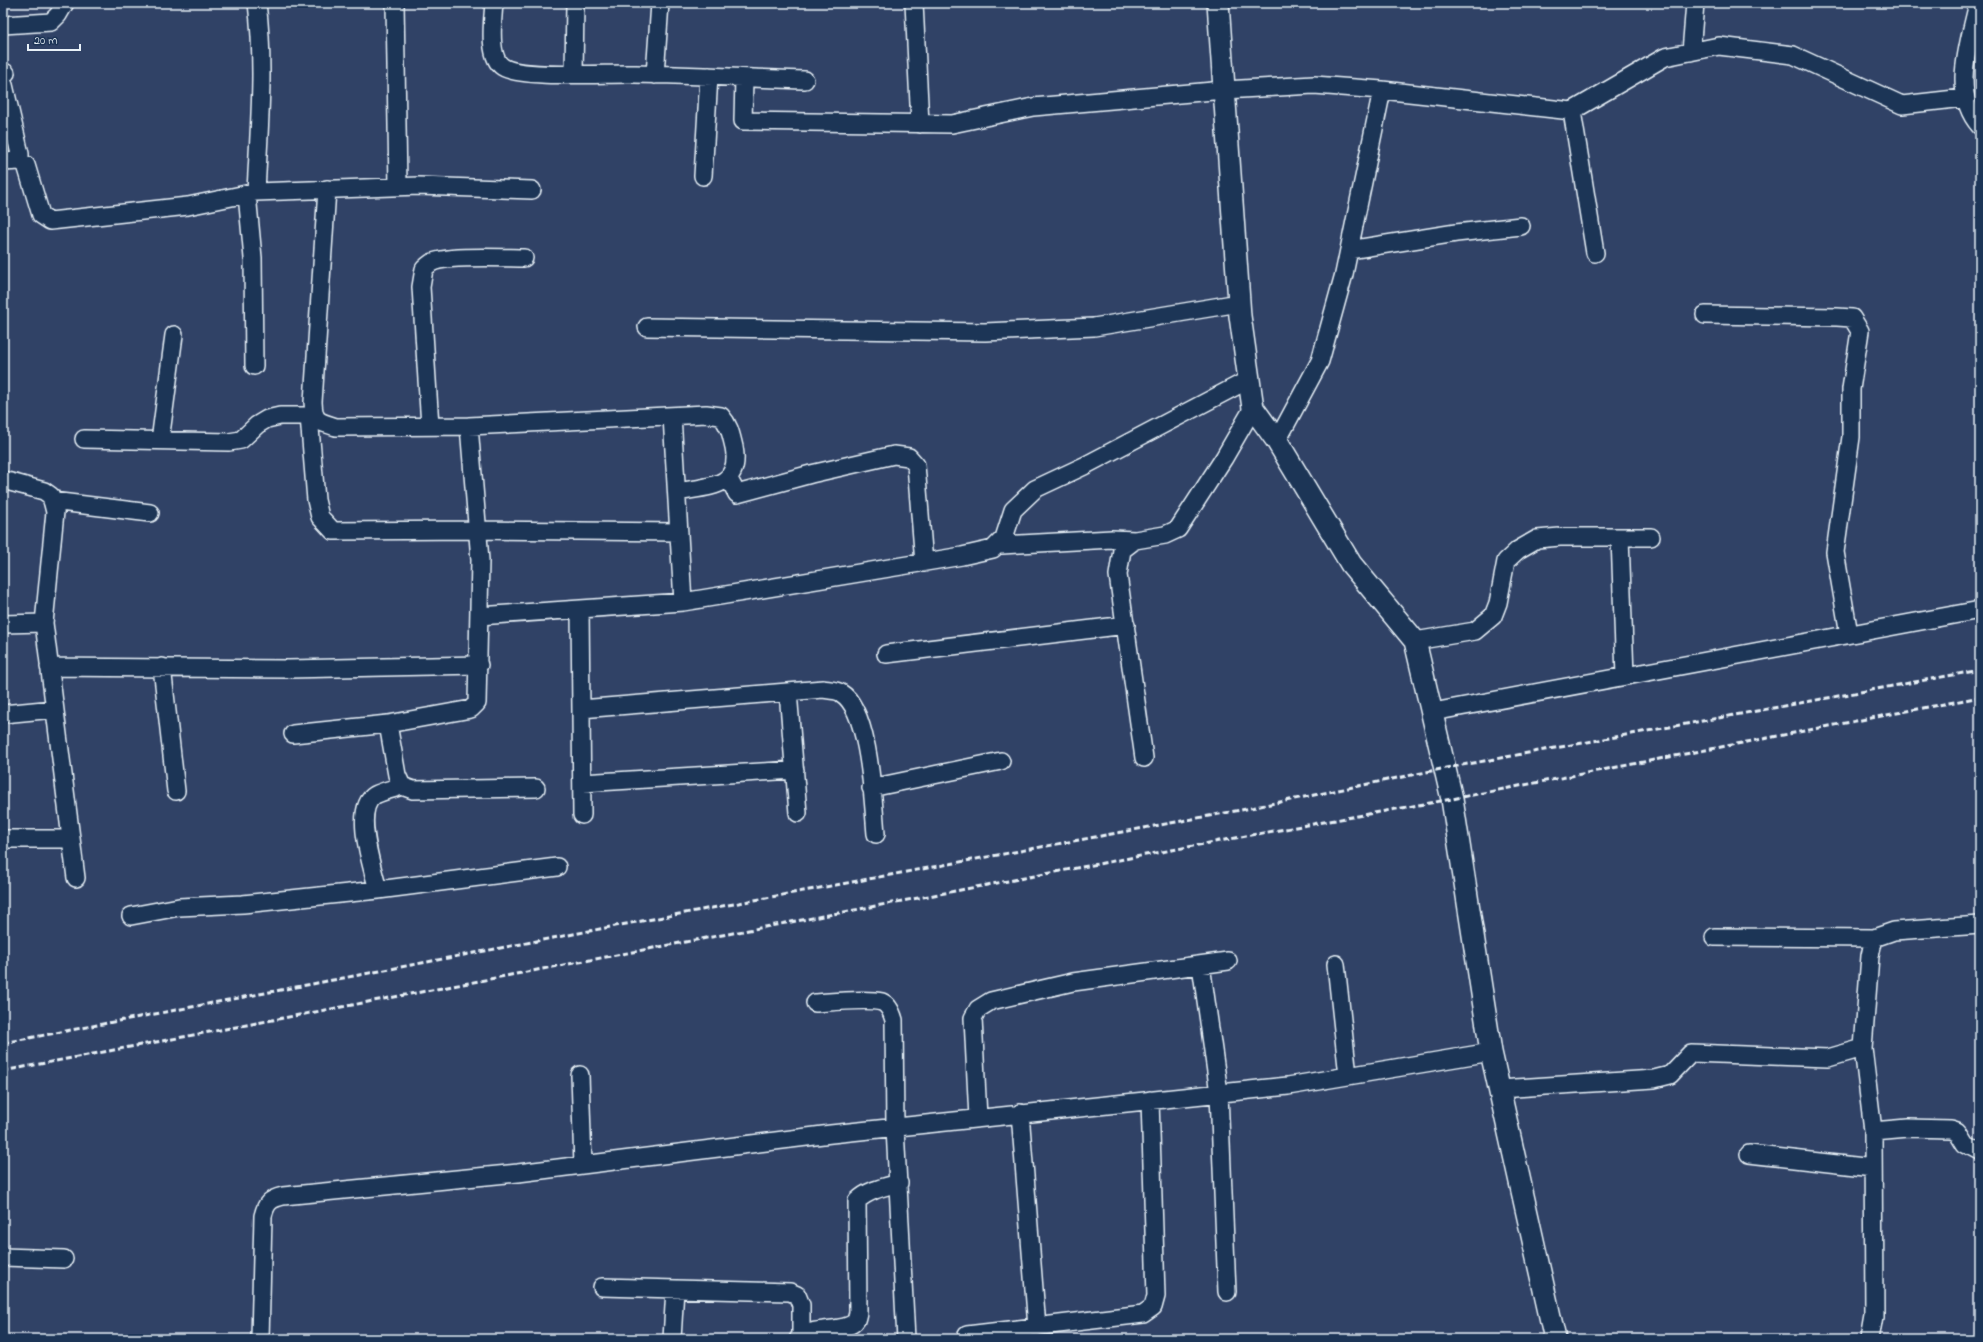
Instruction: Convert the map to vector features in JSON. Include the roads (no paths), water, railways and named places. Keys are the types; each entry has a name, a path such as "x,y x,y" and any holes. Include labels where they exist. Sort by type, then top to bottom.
{"main road":[{"path":"1218,3 1239,303 1248,380 1253,408 1277,441 1351,564 1415,641 1452,799 1491,1052 1555,1339"}],"street":[{"path":"3,25 52,22 65,3"},
{"path":"254,366 252,193 261,84 260,24 257,3"},
{"path":"395,3 398,186"},
{"path":"494,3 493,46 496,59 503,67 526,73 709,76 805,80"},
{"path":"574,74 575,3"},
{"path":"655,75 660,3"},
{"path":"914,3 920,124"},
{"path":"1691,52 1695,3"},
{"path":"1978,3 1964,74 1964,98 1974,120 1980,126"},
{"path":"744,78 743,121 952,124 1034,107 1224,90 1314,85 1382,90 1572,111 1665,57 1720,46 1792,55 1902,105 1964,98"},
{"path":"704,176 709,76"},
{"path":"4,77 20,154 20,162"},
{"path":"1277,441 1320,361 1349,250 1382,90"},
{"path":"1572,111 1595,253"},
{"path":"3,162 20,162 26,165 41,215 50,221 188,206 252,193 398,186 532,190"},
{"path":"327,189 311,416 316,500 320,517 333,531 477,530 679,532"},
{"path":"1349,250 1456,233 1521,226"},
{"path":"430,426 420,287 424,269 431,263 441,260 524,258"},
{"path":"647,327 985,332 1094,327 1239,303"},
{"path":"1705,316 1852,318 1860,331 1851,389 1851,437 1835,552 1848,634"},
{"path":"160,441 174,335"},
{"path":"1000,544 1013,510 1035,489 1084,466 1248,380"},
{"path":"479,616 683,602 924,563 962,556 1000,544 1112,539 1135,540 1165,535 1178,529 1224,458 1253,408"},
{"path":"84,439 229,442 241,440 257,424 267,419 280,416 311,416 318,421 336,427 469,426 706,414 721,416 729,425 735,456 733,471 730,479 719,484 677,492"},
{"path":"672,416 683,602"},
{"path":"292,734 388,724 471,709 478,703 480,560 469,426"},
{"path":"730,479 737,494 811,474 894,455 909,457 916,465 924,563"},
{"path":"3,480 44,491 51,496 55,512 44,622 76,878"},
{"path":"52,501 150,513"},
{"path":"1415,641 1475,631 1493,616 1498,603 1506,562 1518,550 1537,539 1560,537 1651,537"},
{"path":"1620,537 1625,676"},
{"path":"1135,540 1122,550 1118,574 1144,758"},
{"path":"580,609 582,814"},
{"path":"1432,712 1980,610"},
{"path":"3,624 44,622"},
{"path":"886,654 1126,625"},
{"path":"49,667 288,669 479,665"},
{"path":"162,667 176,791"},
{"path":"581,709 823,689 841,693 856,710 866,745 876,834"},
{"path":"788,692 798,813"},
{"path":"3,714 54,709"},
{"path":"388,724 397,775 402,786"},
{"path":"871,788 1001,761"},
{"path":"582,783 795,770"},
{"path":"378,890 363,826 367,805 374,796 402,786 413,790 536,788"},
{"path":"3,839 71,839"},
{"path":"131,916 179,907 243,904 378,890 557,867"},
{"path":"1714,937 1874,938 1894,931 1980,925"},
{"path":"1870,1339 1874,1316 1873,1131 1863,1048 1870,956 1874,938"},
{"path":"978,1118 973,1018 978,1009 991,1001 1073,982 1228,961"},
{"path":"1336,964 1348,1076"},
{"path":"1201,965 1219,1093 1227,1292"},
{"path":"815,1003 865,1001 882,1002 892,1011 894,1020 896,1128 906,1339"},
{"path":"1499,1089 1654,1079 1670,1075 1691,1053 1828,1058 1863,1048"},
{"path":"260,1339 263,1216 266,1204 273,1198 312,1192 518,1173 832,1134 1020,1113 1288,1086 1491,1052"},
{"path":"580,1075 583,1165"},
{"path":"967,1335 1143,1314 1153,1307 1156,1296 1150,1100"},
{"path":"1020,1113 1037,1327"},
{"path":"1873,1131 1920,1128 1951,1129 1957,1131 1965,1144 1980,1152"},
{"path":"1749,1154 1873,1168"},
{"path":"602,1287 790,1292 797,1295 801,1305 800,1337 851,1325 856,1320 858,1310 858,1201 864,1195 899,1183"},
{"path":"3,1257 64,1259"},
{"path":"672,1339 675,1289"}],"railway":[{"path":"3,1043 647,920 1241,810 1446,768 1980,670"},
{"path":"3,1071 1246,836 1452,799 1980,697"}]}
